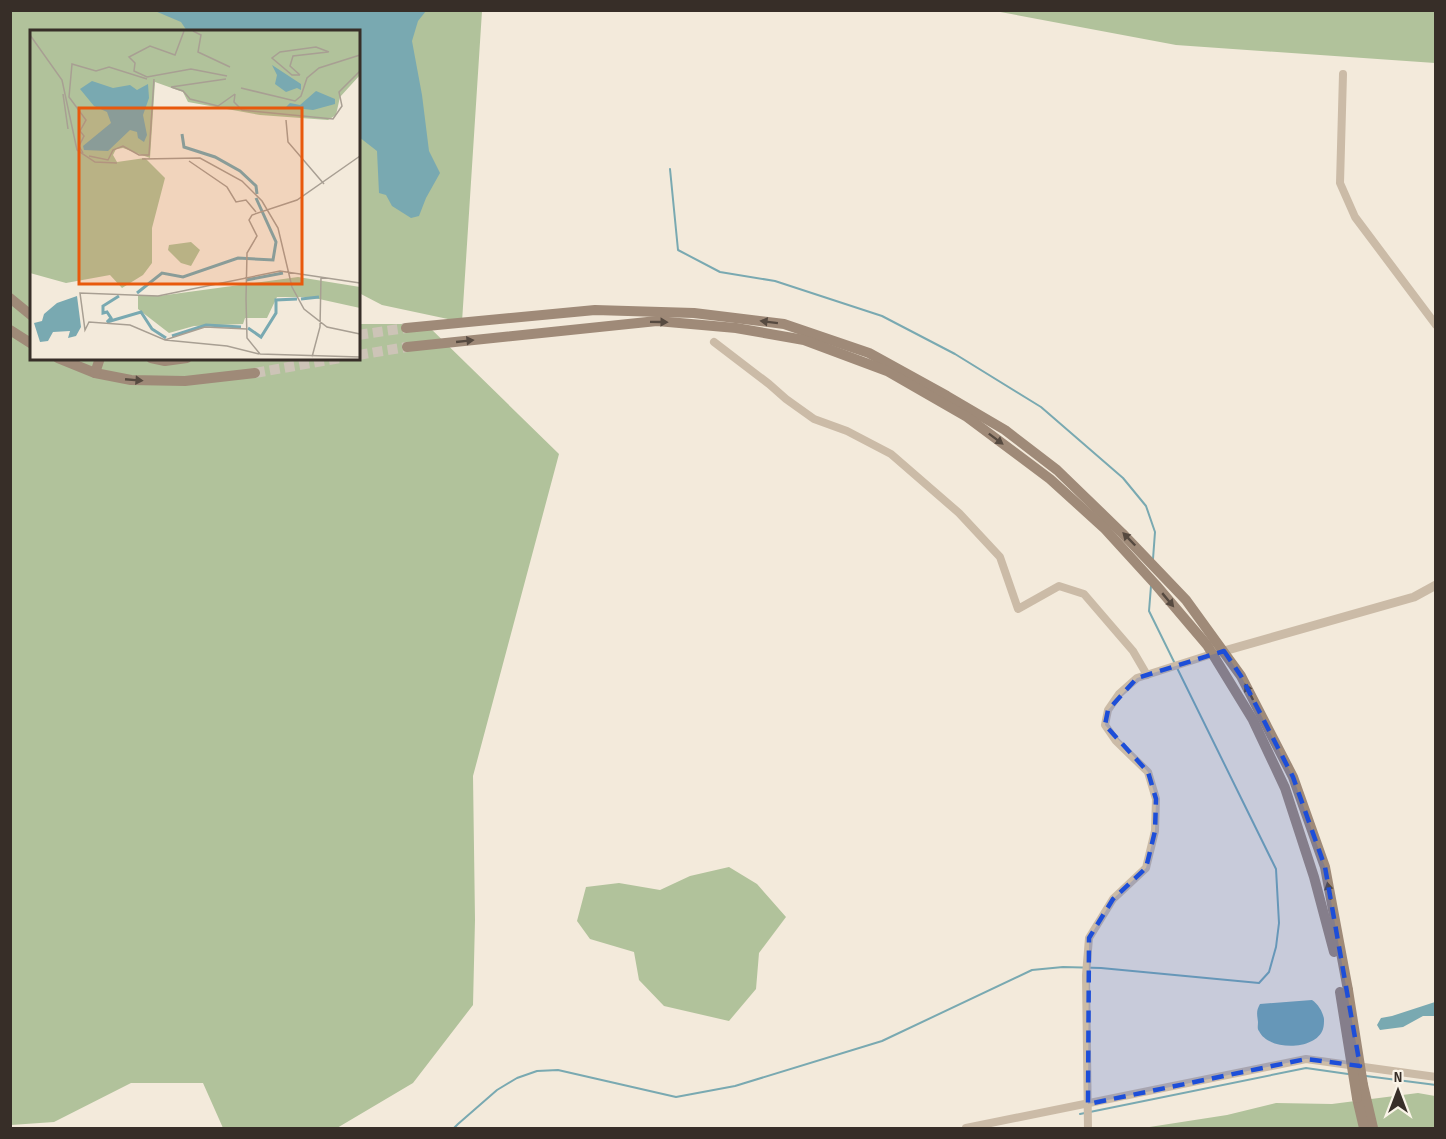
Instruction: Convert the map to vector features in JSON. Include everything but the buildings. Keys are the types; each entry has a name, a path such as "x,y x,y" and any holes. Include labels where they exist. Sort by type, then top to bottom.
{"main road":[{"path":"10,298 30,314"},
{"path":"406,328 595,310 694,313 784,324 869,353 1005,430 1056,470 1067,487 1207,645 1253,720 1285,788 1314,877 1344,991 1373,1128"},
{"path":"407,347 657,321 736,328 804,340 887,371 967,417 1032,466 1067,487 1122,533 1186,600 1241,676 1293,777 1325,867 1344,991 1357,1098 1364,1128"},
{"path":"10,330 30,343"},
{"path":"62,360 95,373 131,380 185,381 255,373"},
{"path":"95,373 99,360"},
{"path":"1032,466 1045,468 1045,464 1037,455"}],"street":[{"path":"1343,74 1340,183 1355,217 1436,325"},
{"path":"714,342 814,420 847,431 891,454 959,513 1000,557 1018,609 1059,586 1084,594 1132,651 1147,675"},
{"path":"1088,1128 1086,975 1089,938 1113,899 1146,868 1155,831 1156,799 1148,772 1116,741 1105,725 1108,710 1119,694 1137,678 1212,654 1413,597 1436,585"},
{"path":"966,1128 1306,1059 1436,1077"}],"highlighted area":[{"path":"1224,651 1241,676 1293,777 1325,867 1360,1066 1306,1059 1088,1104 1089,938 1113,899 1146,868 1155,831 1156,799 1148,772 1105,725 1108,710 1137,678"}],"green space":[{"path":"11,11 482,11 462,322 382,305 360,294 360,30 30,30 30,360 360,360 360,324 426,324 559,454 473,776 475,920 473,1005 413,1083 337,1128 223,1128 203,1083 131,1083 54,1122 11,1125"},
{"path":"995,11 1435,11 1435,63 1176,45"},
{"path":"729,867 757,884 786,917 759,953 756,989 729,1021 664,1006 639,980 634,952 590,939 577,921 586,887 619,883 660,890 690,876"},
{"path":"1418,1093 1435,1096 1435,1128 1143,1128 1227,1115 1276,1103 1332,1104"}],"water":[{"path":"155,11 426,11 418,21 412,41 429,151 440,173 419,216 411,218 392,206 386,195 379,193 377,151 360,138 360,30 186,30 181,22"},
{"path":"1312,1000 1321,1011 1324,1021 1319,1036 1311,1041 1302,1045 1281,1045 1264,1038 1258,1030 1257,1013 1260,1004"},
{"path":"1435,1002 1435,1016 1423,1016 1403,1027 1380,1030 1377,1025 1381,1018"}],"waterway":[{"path":"670,169 678,250 720,272 775,281 882,316 955,354 1041,407 1123,478 1146,506 1155,532 1153,559"},
{"path":"454,1128 497,1090 517,1078 537,1071 558,1070 676,1097 735,1086 882,1041 1032,970 1063,967 1101,968 1259,983 1269,972 1276,947 1279,923 1276,869 1149,611 1151,586"},
{"path":"1080,1114 1306,1068 1348,1074"},
{"path":"1366,1076 1436,1085"}],"tunnel":[{"path":"360,335 406,328"},
{"path":"360,355 407,347"},
{"path":"255,373 329,360"}]}
